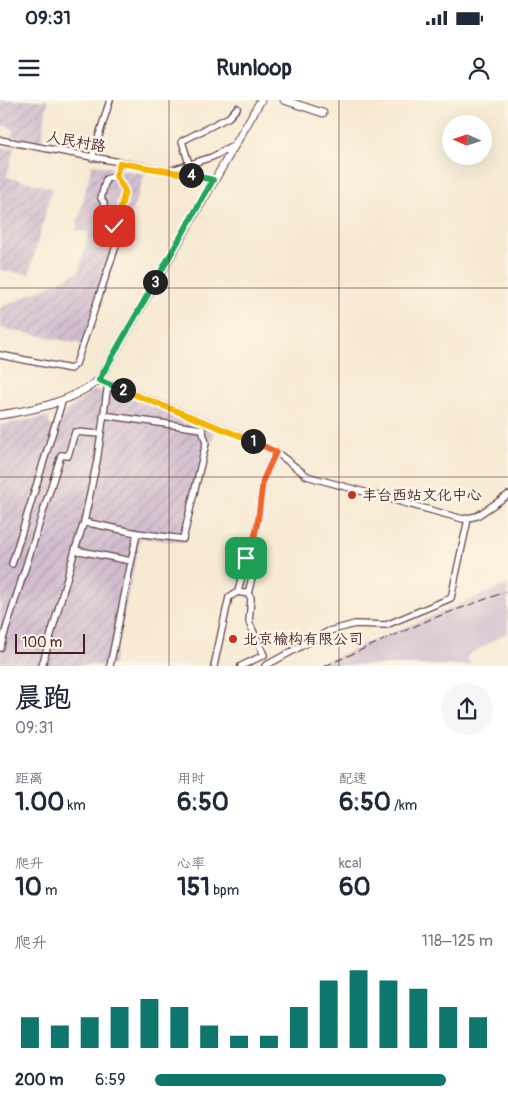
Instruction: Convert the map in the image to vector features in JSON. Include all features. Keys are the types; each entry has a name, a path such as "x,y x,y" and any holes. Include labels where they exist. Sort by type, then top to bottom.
{"street":[{"path":"92,158 110,100"},
{"path":"0,415 62,402 99,380 261,100"},
{"path":"284,100 323,113"},
{"path":"190,164 182,141 229,117 237,108"},
{"name":"人民村路","path":"0,140 169,171 212,157 233,146"},
{"path":"114,226 118,219 125,191 116,176 120,163"},
{"path":"169,171 213,180"},
{"path":"0,355 60,368 71,369 76,364 120,234 114,226 107,224 102,218 104,204 101,198 106,178 116,176"},
{"path":"99,380 226,430 276,452 312,478 468,519 477,516 508,496"},
{"path":"42,666 84,522 108,384"},
{"path":"12,564 62,402"},
{"path":"84,522 137,533 183,539 206,444 202,429 103,414"},
{"path":"0,648 61,455 68,456 75,432 100,434"},
{"path":"250,558 258,520 263,480 276,452"},
{"path":"265,666 329,631 355,624 386,625 451,598 468,519"},
{"path":"110,666 137,533"},
{"path":"75,550 131,561"},
{"path":"238,592 246,558 256,560 248,594 251,598 249,622 264,655 241,666"},
{"path":"214,666 228,597 238,592 248,594"}],"shaded area":[{"path":"1,100 48,100 41,143 12,136 13,128 0,125"},
{"path":"0,148 14,148 7,177 52,188 29,274 0,270"},
{"path":"92,164 145,174 86,345 0,328 0,308 79,272 89,233 76,230"},
{"path":"92,391 116,392 216,429 208,450 185,543 140,538 113,665 0,666 0,425 48,417 50,425 58,427 66,412"},
{"path":"508,584 508,632 467,656 470,665 316,665"}],"railway":[{"path":"325,666 431,619 508,591"}],"place":[{"name":"丰台西站文化中心","path":"352,495"},
{"name":"北京榆构有限公司","path":"233,639"}],"route":[{"path":"114,226 118,219 125,191 116,176 120,163 213,180 99,380 247,438 276,452 263,480 258,520 250,558 246,558"}]}
